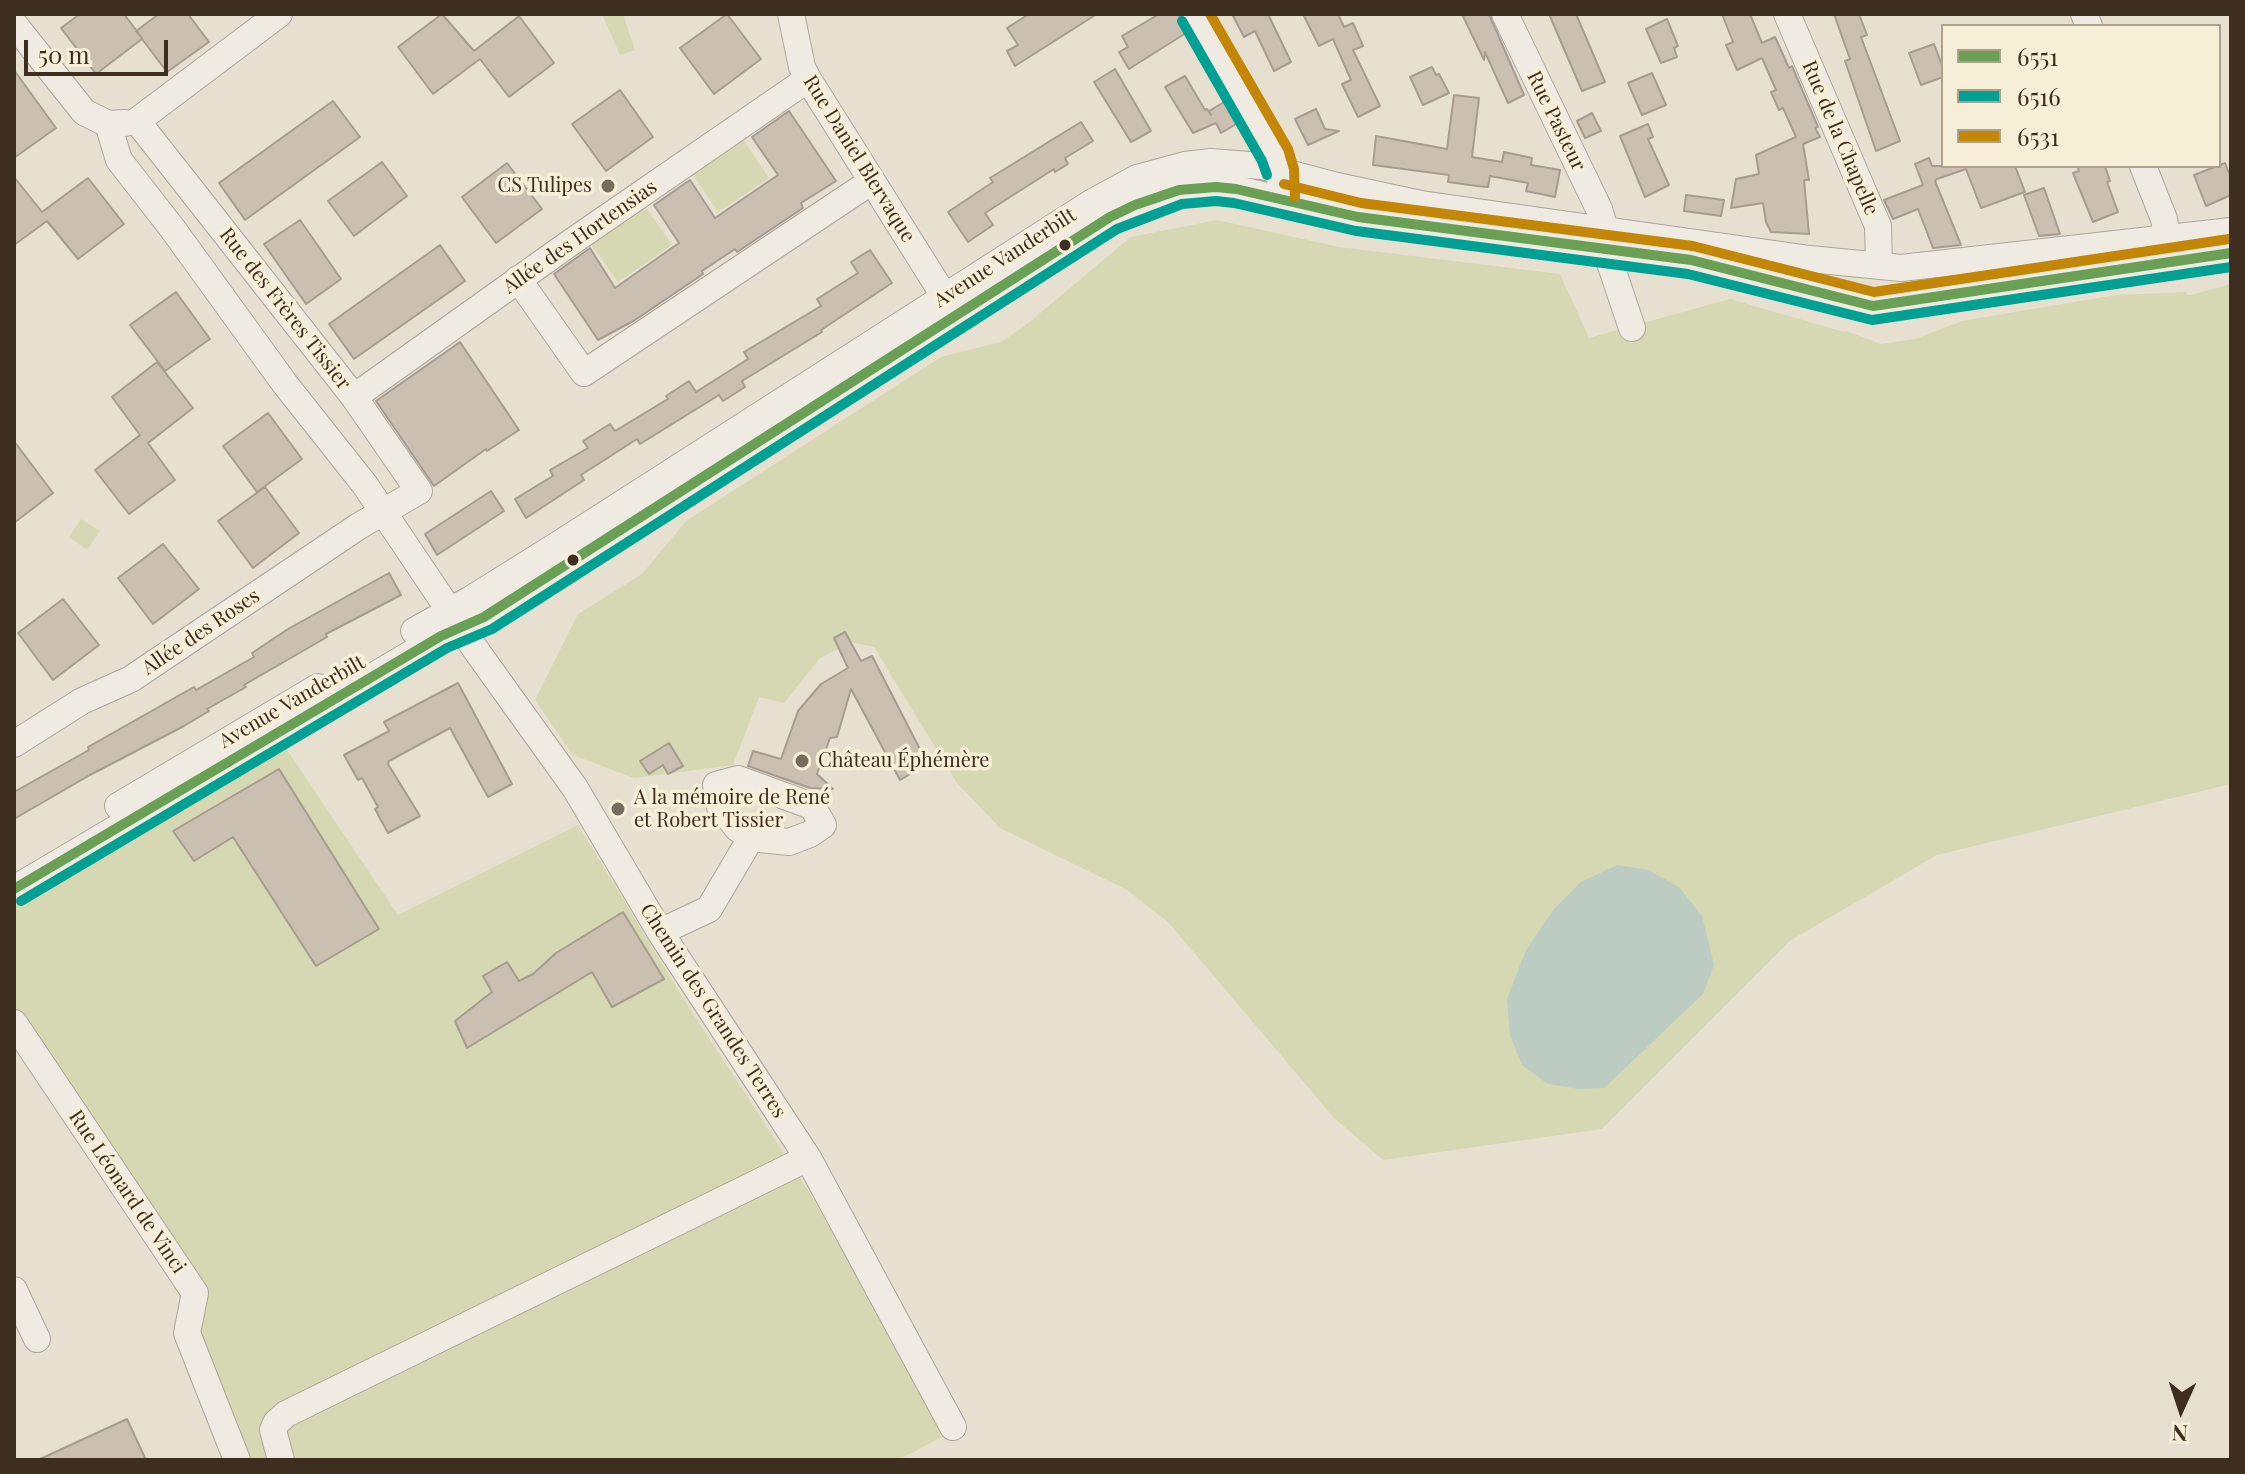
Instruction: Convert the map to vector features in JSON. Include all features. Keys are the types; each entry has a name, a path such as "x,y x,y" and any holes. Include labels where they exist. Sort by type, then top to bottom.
{"street":[{"path":"14,24 22,53 84,112 108,124 137,121 279,14"},
{"name":"Rue Daniel Blervaque","path":"791,14 802,67 808,79 950,306"},
{"path":"1194,14 1275,155 1280,171 1281,198"},
{"name":"Rue Pasteur","path":"1505,14 1599,209 1632,328"},
{"name":"Rue de la Chapelle","path":"1787,14 1878,226 1879,266"},
{"name":"Allée des Hortensias","path":"354,397 518,279 808,79"},
{"name":"Rue des Frères Tissier","path":"137,121 354,397 419,491 390,507"},
{"name":"Rue des Frères Tissier","path":"108,124 119,160 390,507 455,618"},
{"name":"Avenue Vanderbilt","path":"950,306 1091,203 1137,178 1185,165 1211,162 1240,163 1421,204 1605,238 1873,306 2170,249 2231,231"},
{"path":"2144,168 2164,219 2170,249"},
{"path":"518,279 584,373 872,181"},
{"name":"Avenue Vanderbilt","path":"14,889 365,680 547,552 950,306 1110,217 1179,190 1216,187 1281,198 1358,217 1901,268 2170,249 2231,253"},
{"name":"Allée des Roses","path":"14,744 82,701 131,679 390,507"},
{"name":"Avenue Vanderbilt","path":"14,871 246,729 455,618"},
{"name":"Chemin des Grandes Terres","path":"455,618 575,788 660,932 808,1158 953,1427"},
{"path":"660,932 709,909 752,836"},
{"name":"Rue Léonard de Vinci","path":"14,1023 195,1293 187,1333 237,1460"},
{"path":"281,1460 273,1430 286,1414 808,1158"},
{"path":"14,1290 37,1339"}],"green space":[{"path":"602,14 623,14 635,50 620,55"},
{"path":"742,138 769,178 718,212 691,172"},
{"path":"643,203 672,245 618,282 588,240"},
{"path":"1217,220 1339,247 1560,274 1589,338 1730,299 1846,331 1881,344 1915,339 1962,321 2115,295 2186,292 2191,295 2231,284 2231,784 1937,855 1791,940 1602,1129 1383,1160 1335,1119 1168,922 1127,890 1000,828 957,783 874,647 851,642 820,658 784,703 759,697 733,765 634,778 573,755 535,700 578,614 642,574 686,521 941,357 1001,342 1131,237"},
{"path":"81,519 100,531 87,550 69,537"},
{"path":"271,726 398,915 578,825 683,998 811,1195 946,1435 898,1460 248,1460 191,1317 14,1014 14,876"}],"shaded area":[{"path":"1617,865 1649,870 1680,888 1702,916 1714,965 1703,994 1604,1088 1579,1089 1548,1084 1522,1065 1510,1035 1507,999 1526,950 1554,909 1581,882"}],"building":[{"path":"80,14 124,14 136,31 159,14 188,14 209,42 167,72 142,39 96,74 61,28"},
{"path":"442,14 474,51 519,16 554,63 509,97 480,59 433,94 398,47"},
{"path":"727,14 761,59 714,94 680,48"},
{"path":"1029,14 1097,14 1015,66 1007,51 1018,45 1007,28"},
{"path":"1159,14 1178,14 1186,33 1129,69 1119,52 1128,47 1122,36"},
{"path":"1232,14 1268,14 1291,62 1274,71 1255,31 1244,37"},
{"path":"1303,14 1338,14 1344,27 1353,23 1363,46 1353,50 1380,106 1358,117 1342,84 1351,80 1333,39 1319,46"},
{"path":"1462,14 1489,14 1524,95 1508,103 1485,52 1484,60"},
{"path":"1549,14 1576,14 1605,82 1582,91"},
{"path":"1722,14 1750,14 1762,43 1775,37 1789,68 1792,66 1818,127 1815,128 1820,137 1803,144 1809,180 1804,180 1809,234 1771,232 1763,203 1731,208 1736,179 1759,174 1756,155 1796,137 1783,108 1779,110 1771,92 1776,90 1762,58 1737,70 1726,45 1733,42"},
{"path":"1834,14 1859,14 1867,35 1861,37 1900,141 1876,151 1845,61 1850,59"},
{"path":"1667,19 1678,46 1674,48 1677,57 1661,63 1646,29"},
{"path":"1934,44 1941,63 1941,78 1921,85 1909,53"},
{"path":"1432,67 1449,93 1423,105 1410,77"},
{"path":"1115,69 1151,131 1131,142 1094,82"},
{"path":"14,70 56,128 14,158"},
{"path":"1652,73 1666,105 1642,115 1628,83"},
{"path":"1185,76 1205,110 1211,115 1209,111 1226,101 1238,123 1221,133 1216,123 1193,133 1165,87"},
{"path":"620,90 653,137 606,171 572,124"},
{"path":"1454,95 1479,98 1472,157 1502,162 1504,152 1532,158 1531,165 1560,170 1555,197 1526,191 1528,183 1490,176 1488,187 1477,186 1448,182 1449,175 1373,165 1376,136 1447,149"},
{"path":"333,101 360,137 245,220 219,183"},
{"path":"1316,109 1325,129 1339,131 1308,145 1295,119"},
{"path":"789,111 836,181 801,203 803,208 737,252 735,249 702,271 703,274 635,320 598,340 554,274 590,248 615,288 679,243 654,205 690,180 715,218 778,175 752,137"},
{"path":"1592,113 1601,131 1585,138 1577,121"},
{"path":"1081,122 1093,141 1065,158 1068,164 1055,172 1054,169 985,213 993,225 968,242 948,212 993,182 990,178"},
{"path":"1648,124 1653,137 1648,139 1669,185 1645,197 1620,136"},
{"path":"1929,158 1932,166 1941,168 2016,168 2025,192 1981,208 1966,169 1937,179 1935,181 1961,245 1933,248 1918,209 1893,219 1884,200 1923,185 1915,164"},
{"path":"382,162 407,196 354,236 328,201"},
{"path":"507,163 542,209 496,243 462,197"},
{"path":"2225,163 2231,178 2231,195 2206,206 2194,175 2221,168"},
{"path":"2078,168 2106,168 2110,181 2107,182 2118,212 2093,222 2073,173 2079,171"},
{"path":"14,177 42,212 88,178 124,224 78,259 47,221 14,245"},
{"path":"2044,188 2060,234 2039,236 2024,195"},
{"path":"1686,195 1724,200 1721,216 1684,211"},
{"path":"300,220 341,279 306,304 264,244"},
{"path":"440,245 465,281 354,359 329,324"},
{"path":"870,250 892,283 822,332 742,381 745,387 723,401 719,395 640,444 637,439 581,475 584,480 526,518 515,499 553,476 550,470 588,448 583,441 610,424 615,431 668,399 666,396 689,381 696,392 748,359 744,352 821,306 817,299 858,273 851,262"},
{"path":"176,292 210,339 165,371 130,325"},
{"path":"460,342 519,430 434,486 376,401"},
{"path":"157,362 193,408 148,443 175,480 129,514 95,470 140,435 112,397"},
{"path":"268,413 302,459 257,492 223,446"},
{"path":"14,441 53,493 14,523"},
{"path":"265,487 299,533 253,568 218,521"},
{"path":"491,491 504,511 437,555 425,534"},
{"path":"163,544 199,589 153,624 118,578"},
{"path":"389,573 401,595 326,634 327,637 244,685 246,687 184,726 14,819 14,792 194,687 196,690 254,657 252,653 288,629"},
{"path":"63,599 99,645 53,680 18,633"},
{"path":"845,632 861,661 872,656 925,759 911,766 914,772 900,780 851,689 837,737 830,738 817,774 833,789 810,788 748,766 753,751 781,759 798,711 821,684 848,668 834,638"},
{"path":"458,683 512,784 488,797 450,728 389,761 420,816 388,833 362,778 358,780 344,755 389,731 384,722"},
{"path":"669,743 683,766 668,774 663,765 649,774 640,761"},
{"path":"279,769 379,929 316,966 233,837 194,861 173,831"},
{"path":"623,912 664,979 612,1007 592,972 467,1048 455,1021 492,992 483,976 507,962 519,981 533,974 556,953"},
{"path":"127,1419 146,1460 38,1460"}],"transit line":[{"name":"6531","path":"1210,14 1288,149 1294,169 1295,197"},
{"name":"6516","path":"1182,21 1267,175"},
{"name":"6531","path":"1284,184 1361,203 1693,246 1874,292 2229,239"},
{"name":"6551","path":"14,889 441,636 484,617 1110,217 1179,190 1236,189 1358,217 1691,260 1873,306 2231,253"},
{"name":"6516","path":"21,901 447,648 492,629 1117,229 1182,204 1234,203 1356,231 1688,274 1872,320 2231,267"}],"place":[{"name":"CS Tulipes","path":"608,186"},
{"name":"Château Éphémère","path":"802,761"},
{"name":"A la mémoire de René et Robert Tissier","path":"618,809"}]}
